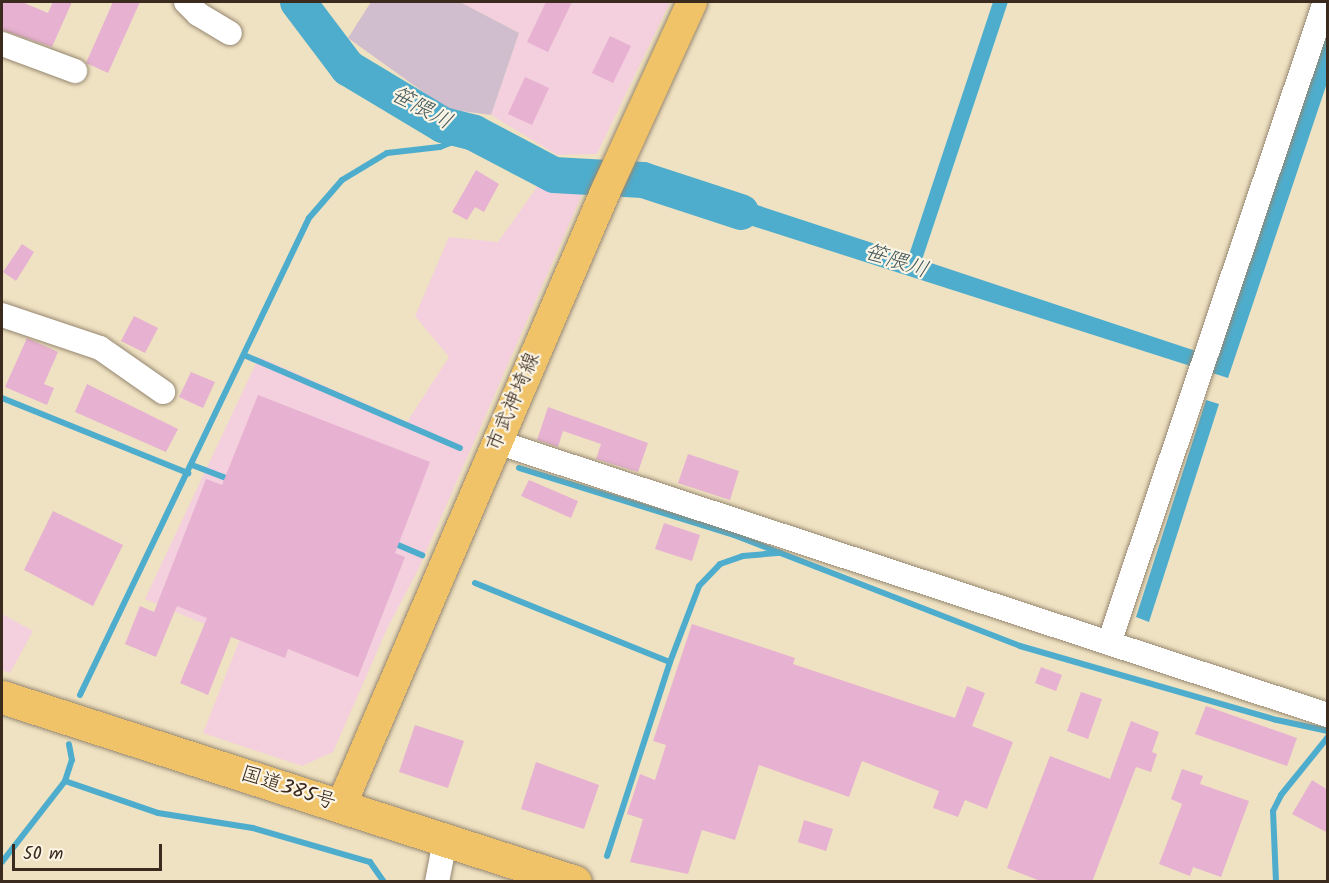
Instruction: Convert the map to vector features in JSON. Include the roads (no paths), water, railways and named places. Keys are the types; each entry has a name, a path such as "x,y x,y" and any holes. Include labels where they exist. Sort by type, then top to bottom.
{"highway":[{"name":"国道385号","path":"2,697 575,882"}],"main road":[{"name":"市武神埼線","path":"341,806 618,161 692,2"}],"street":[{"path":"186,2 230,33"},
{"path":"1109,643 1325,2"},
{"path":"2,44 75,71"},
{"path":"2,315 100,348 164,392"},
{"path":"497,442 1328,715"},
{"path":"437,882 445,841"}],"water":[{"path":"993,2 1008,2 922,260 1217,358 1327,32 1327,83 1228,378 693,207 699,186 909,255"},
{"path":"1206,400 1219,404 1149,622 1136,617"}],"waterway":[{"name":"笹隈川","path":"298,2 348,68 443,125 474,133 554,175 643,180 741,212"},
{"path":"80,695 309,218 342,180 387,153 440,147 474,133"},
{"path":"244,355 460,448"},
{"path":"2,398 188,473"},
{"path":"192,465 231,480"},
{"path":"519,468 734,535 1020,646 1277,720 1328,731"},
{"path":"391,542 422,555"},
{"path":"607,856 670,662 699,586 720,564 743,556 780,553"},
{"path":"475,583 670,662"},
{"path":"1276,882 1273,811 1281,795 1328,737"},
{"path":"2,862 65,781 72,760 69,744"},
{"path":"65,781 158,813 253,828 370,862 384,882"}]}
